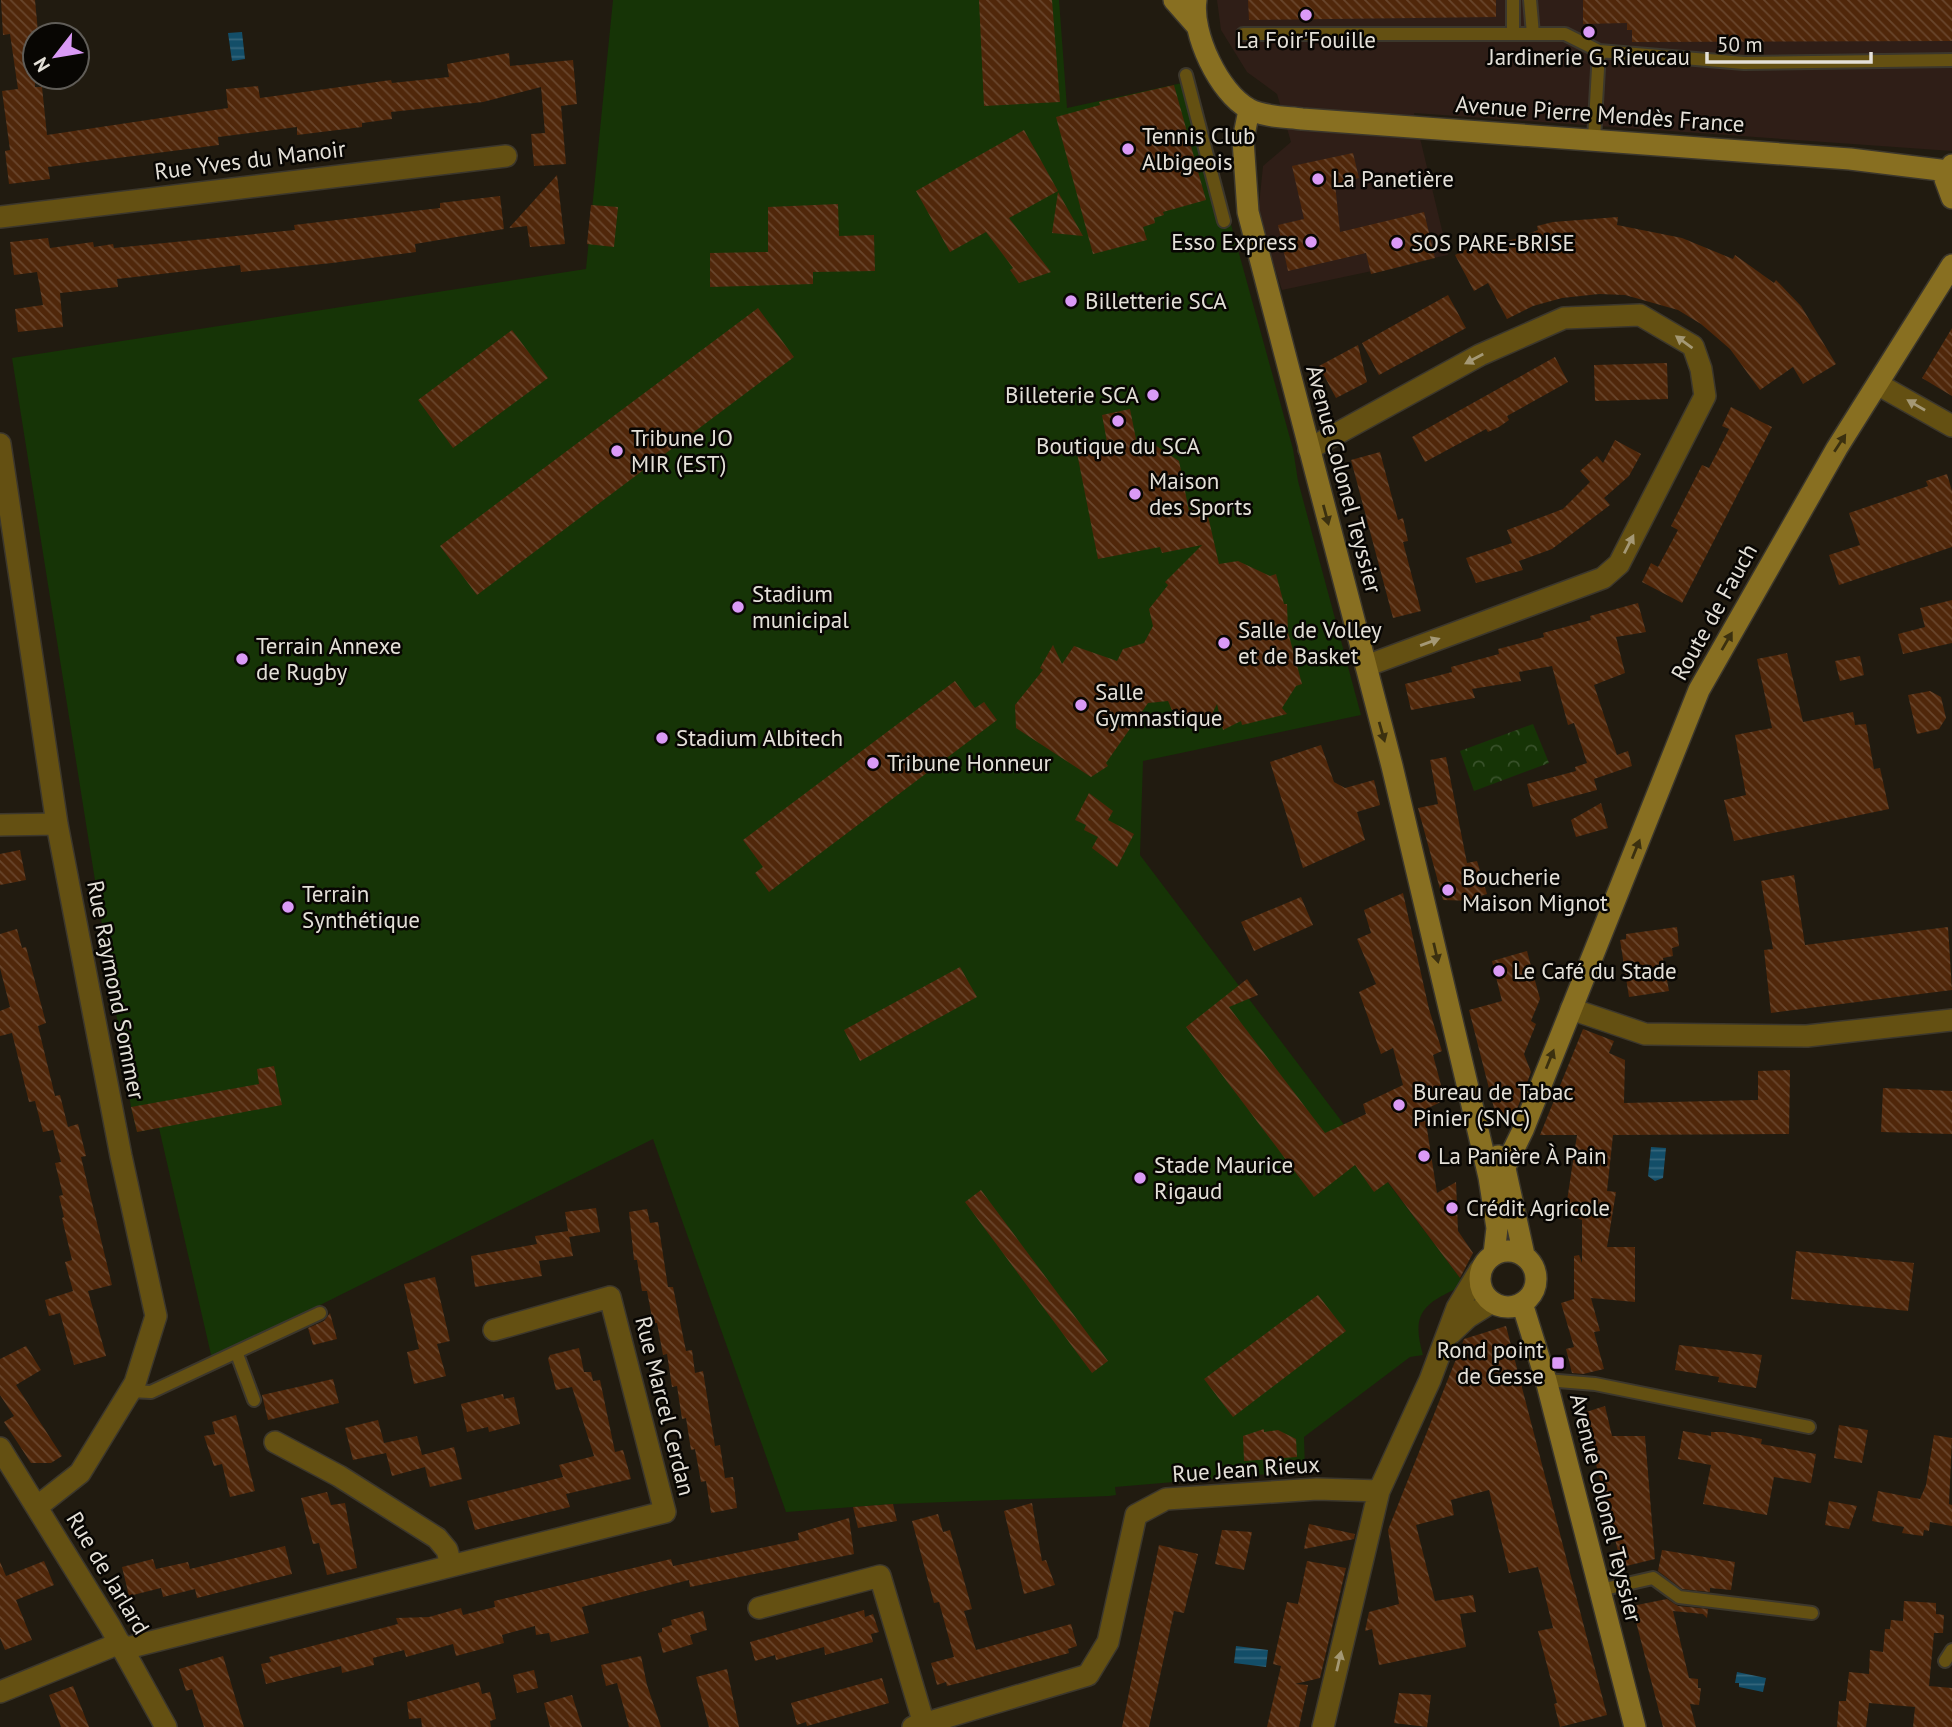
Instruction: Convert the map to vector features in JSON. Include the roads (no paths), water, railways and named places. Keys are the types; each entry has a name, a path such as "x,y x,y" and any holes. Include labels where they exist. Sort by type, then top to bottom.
{"main road":[{"path":"1174,0 1196,25 1216,71 1234,97 1249,110"},
{"path":"1196,0 1196,25"},
{"name":"Avenue Pierre Mendès France","path":"1249,110 1302,119 1950,168"},
{"name":"Avenue Colonel Teyssier","path":"1249,110 1243,140 1248,212 1366,666 1489,1177 1497,1228 1487,1262"},
{"path":"1950,168 1946,186 1952,198"},
{"name":"Route de Fauch","path":"1505,1167 1523,1130 1699,690 1837,448 1880,385 1952,265"},
{"name":"Avenue Colonel Teyssier","path":"1476,1122 1505,1167 1524,1255"},
{"path":"1509,1250 1524,1255 1535,1270 1536,1280 1530,1297 1522,1303 1507,1307 1492,1303 1481,1288 1487,1262 1509,1250"},
{"name":"Avenue Colonel Teyssier","path":"1522,1303 1546,1380 1635,1727"}],"street":[{"name":"Rue Yves du Manoir","path":"0,217 506,156"},
{"path":"1309,449 1480,355 1564,318 1640,315 1693,346 1701,369 1705,396 1619,564 1603,578 1366,666"},
{"path":"1880,385 1952,426"},
{"name":"Rue Raymond Sommer","path":"0,444 6,524 57,824 121,1156 156,1316 130,1391 80,1473 38,1506"},
{"path":"0,825 57,824"},
{"path":"1571,1009 1644,1034 1807,1035 1952,1020"},
{"path":"1323,1727 1379,1491 1430,1380 1457,1308 1487,1262"},
{"name":"Rue Marcel Cerdan","path":"0,1692 121,1646 665,1512 610,1297 494,1330"},
{"path":"1446,1337 1468,1317 1492,1303"},
{"path":"275,1442 339,1476 437,1538 447,1550 450,1565"},
{"name":"Rue de Jarlard","path":"0,1448 38,1506 166,1727"},
{"name":"Rue Jean Rieux","path":"919,1725 958,1721 1088,1675 1108,1642 1136,1515 1166,1499 1317,1489 1379,1491"},
{"path":"759,1608 880,1576 919,1725"}],"lane":[{"path":"1513,0 1513,34"},
{"path":"1530,0 1533,34"},
{"path":"1243,34 1564,34 1598,51 1744,63 1952,60"},
{"path":"1594,139 1598,51"},
{"path":"1186,75 1224,221"},
{"path":"130,1391 151,1392 237,1354 320,1312"},
{"path":"237,1354 254,1400"},
{"path":"1546,1380 1595,1384 1809,1427"},
{"path":"1600,1590 1653,1578 1679,1597 1812,1613"}],"water":[{"path":"242,32 245,59 232,61 228,33"},
{"path":"1651,1147 1666,1148 1663,1178 1655,1181 1648,1176"},
{"path":"1236,1646 1268,1650 1266,1667 1234,1663"},
{"path":"1737,1672 1766,1678 1763,1692 1739,1687 1739,1683 1735,1683"}],"place":[{"name":"La Foir'Fouille","path":"1306,15"},
{"name":"Jardinerie G. Rieucau","path":"1589,32"},
{"name":"Tennis Club Albigeois","path":"1128,149"},
{"name":"La Panetière","path":"1318,179"},
{"name":"Esso Express","path":"1311,242"},
{"name":"SOS PARE-BRISE","path":"1397,243"},
{"name":"Billetterie SCA","path":"1071,301"},
{"name":"Billeterie SCA","path":"1153,395"},
{"name":"Boutique du SCA","path":"1118,421"},
{"name":"Tribune JO MIR (EST)","path":"617,451"},
{"name":"Maison des Sports","path":"1135,494"},
{"name":"Stadium municipal","path":"738,607"},
{"name":"Salle de Volley et de Basket","path":"1224,643"},
{"name":"Terrain Annexe de Rugby","path":"242,659"},
{"name":"Salle Gymnastique","path":"1081,705"},
{"name":"Stadium Albitech","path":"662,738"},
{"name":"Tribune Honneur","path":"873,763"},
{"name":"Boucherie Maison Mignot","path":"1448,890"},
{"name":"Terrain Synthétique","path":"288,907"},
{"name":"Le Café du Stade","path":"1499,971"},
{"name":"Bureau de Tabac Pinier (SNC)","path":"1399,1105"},
{"name":"La Panière À Pain","path":"1424,1156"},
{"name":"Stade Maurice Rigaud","path":"1140,1178"},
{"name":"Crédit Agricole","path":"1452,1208"},
{"name":"Rond point de Gesse","path":"1558,1363"}]}
